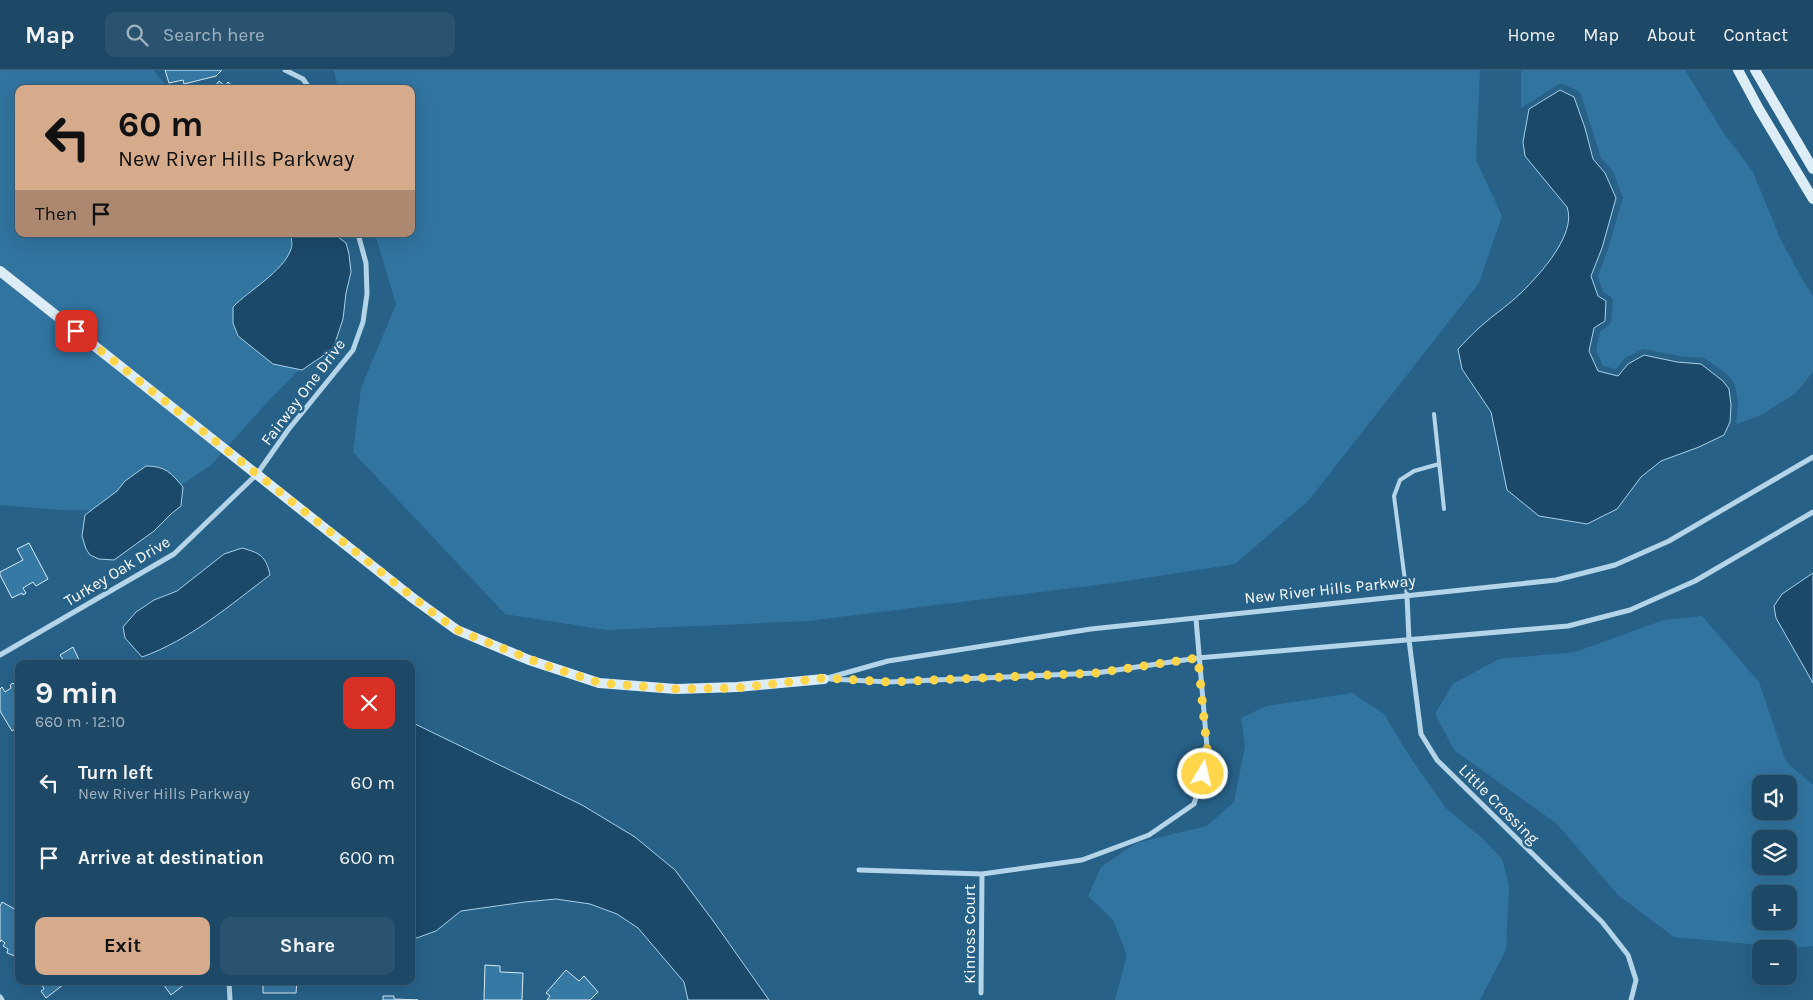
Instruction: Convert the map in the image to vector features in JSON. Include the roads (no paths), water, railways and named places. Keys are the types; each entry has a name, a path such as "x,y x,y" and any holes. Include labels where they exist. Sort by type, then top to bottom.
{"street":[{"path":"285,70 303,79 307,85"},
{"path":"1738,70 1813,199"},
{"path":"1755,70 1813,169"},
{"name":"Fairway One Drive","path":"257,474 288,430 353,350 363,322 367,294 366,263 359,237"},
{"name":"New River Hills Parkway","path":"0,271 414,599 457,630 530,660 600,683 676,689 737,688 824,678 888,661 1091,629 1556,580 1615,565 1669,541 1813,456"},
{"name":"Turkey Oak Drive","path":"0,655 174,554 257,474"},
{"name":"New River Hills Parkway","path":"824,678 889,682 1096,673 1198,658 1568,626 1630,610 1695,581 1813,512"},
{"name":"Little Crossing","path":"1407,596 1409,640 1421,734 1437,760 1602,922 1628,955 1636,980 1631,1000"},
{"path":"859,870 982,874 1082,860 1149,835 1194,804 1208,759 1196,619"},
{"name":"Kinross Court","path":"981,993 982,874"},
{"path":"229,985 230,1000"}],"lane":[{"path":"1434,414 1444,509"},
{"path":"1407,596 1394,496 1400,480 1414,471 1439,464"}]}
